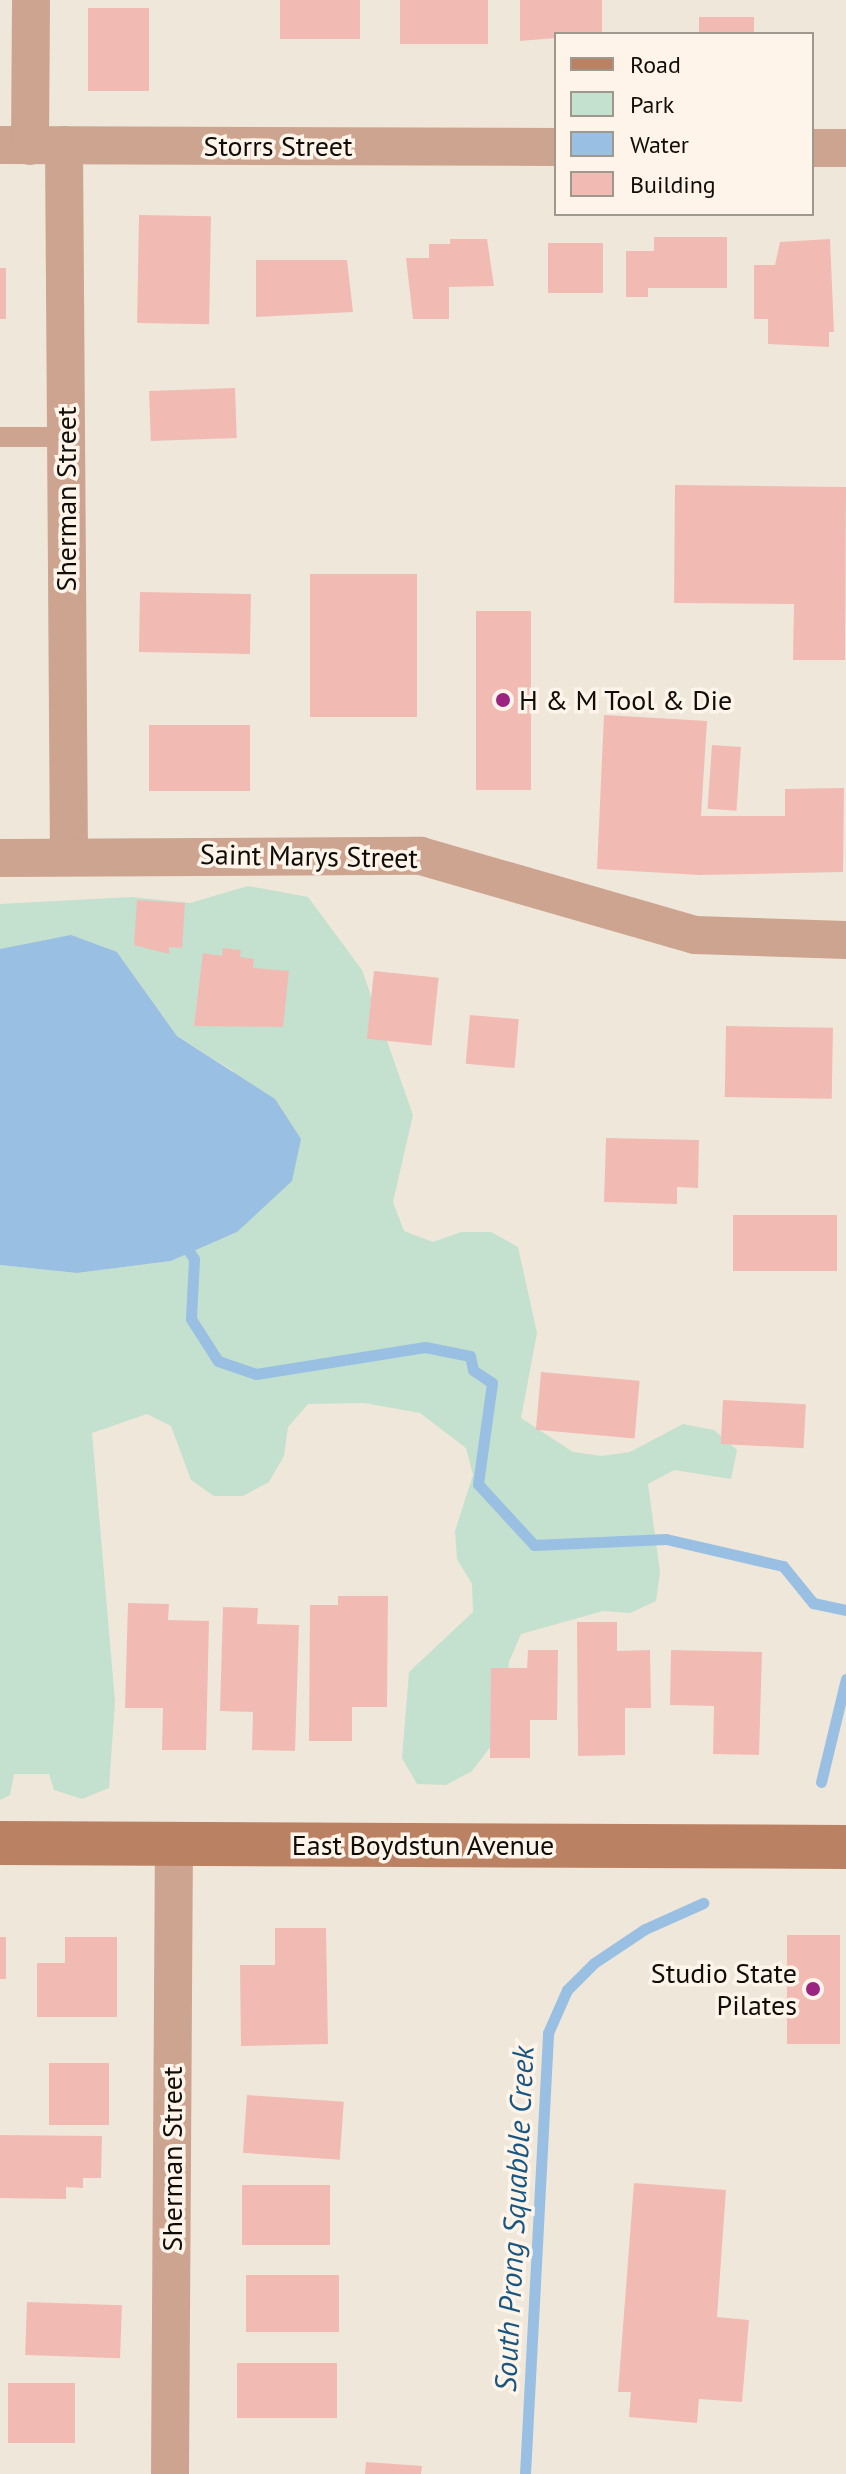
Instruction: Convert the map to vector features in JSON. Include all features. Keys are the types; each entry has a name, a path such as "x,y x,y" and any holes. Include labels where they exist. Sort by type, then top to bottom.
{"street":[{"name":"Sherman Street","path":"31,0 31,145 66,437 69,854"},
{"name":"Storrs Street","path":"31,145 554,147"},
{"path":"814,148 846,148"},
{"name":"Saint Marys Street","path":"0,858 69,854 421,856 695,935 846,940"},
{"name":"East Boydstun Avenue","path":"0,1843 846,1847"},
{"name":"Sherman Street","path":"170,2474 174,1844"}],"lane":[{"path":"0,437 66,437"}],"green space":[{"path":"248,886 308,897 362,970 413,1115 393,1202 404,1231 433,1242 461,1232 491,1232 518,1247 537,1333 521,1418 573,1452 602,1456 630,1452 683,1424 714,1430 737,1450 731,1479 674,1470 648,1484 660,1572 656,1601 630,1613 603,1611 521,1634 509,1662 504,1721 491,1746 472,1771 446,1785 417,1784 402,1758 409,1672 473,1612 472,1584 457,1559 455,1531 473,1475 466,1448 420,1413 364,1403 308,1404 288,1427 284,1456 269,1482 243,1496 214,1496 191,1480 171,1426 147,1414 92,1433 115,1701 109,1788 82,1799 54,1790 49,1774 14,1774 10,1795 0,1800 0,1265 77,1273 171,1261 237,1232 233,1071 177,1036 117,952 0,949 0,904 131,897 190,903"}],"water":[{"path":"71,935 117,952 177,1036 275,1099 301,1139 292,1181 237,1232 171,1261 77,1273 0,1265 0,949"}],"building":[{"path":"280,0 360,0 360,39 280,39"},
{"path":"400,0 488,0 488,44 400,44"},
{"path":"520,0 602,0 602,32 554,32 554,38 520,41"},
{"path":"88,8 149,8 149,91 88,91"},
{"path":"699,17 754,17 754,32 699,32"},
{"path":"139,215 211,216 209,324 137,323"},
{"path":"654,237 727,237 727,288 648,288 648,297 626,297 626,251 654,251"},
{"path":"450,239 487,239 494,286 449,287 449,319 413,319 406,258 429,258 429,244 450,244"},
{"path":"830,239 834,332 829,332 829,347 768,344 768,319 754,319 754,265 775,265 780,242"},
{"path":"548,243 603,243 603,293 548,293"},
{"path":"256,260 347,260 353,312 256,317"},
{"path":"0,268 6,268 6,319 0,319"},
{"path":"235,388 237,438 151,441 149,391"},
{"path":"675,485 846,487 845,660 793,660 794,604 674,603"},
{"path":"310,574 417,574 417,717 310,717"},
{"path":"140,592 251,594 250,654 139,652"},
{"name":"H & M Tool & Die","path":"476,611 531,611 531,790 476,790"},
{"path":"604,715 707,721 701,816 785,816 785,789 844,788 843,872 699,875 597,869"},
{"path":"149,725 250,725 250,791 149,791"},
{"path":"712,745 741,747 736,811 708,809"},
{"path":"137,900 185,903 182,948 169,947 169,954 134,945"},
{"path":"223,948 241,950 240,957 254,959 253,968 289,971 283,1027 194,1026 203,953 222,956"},
{"path":"374,971 439,978 432,1045 367,1039"},
{"path":"470,1015 519,1019 515,1068 466,1064"},
{"path":"726,1026 833,1028 832,1099 725,1097"},
{"path":"606,1138 699,1140 698,1188 677,1187 677,1204 604,1202"},
{"path":"733,1215 837,1215 837,1271 733,1271"},
{"path":"541,1372 640,1381 635,1438 536,1430"},
{"path":"723,1400 806,1404 804,1448 721,1444"},
{"path":"338,1596 388,1596 387,1707 352,1707 352,1741 309,1741 310,1605 338,1605"},
{"path":"128,1603 169,1604 168,1620 209,1621 206,1750 162,1750 163,1708 125,1708"},
{"path":"223,1607 258,1608 257,1624 299,1625 295,1751 252,1750 253,1712 220,1711"},
{"path":"577,1622 617,1622 617,1651 650,1650 651,1708 625,1708 625,1755 578,1756"},
{"path":"528,1650 558,1650 557,1720 530,1720 530,1758 490,1758 491,1668 527,1668"},
{"path":"671,1650 762,1652 759,1755 713,1754 714,1706 670,1705"},
{"path":"275,1928 326,1928 328,2044 241,2046 240,1965 275,1965"},
{"name":"Studio State Pilates","path":"787,1935 840,1935 840,2044 787,2044"},
{"path":"0,1937 6,1937 6,1979 0,1979"},
{"path":"65,1937 117,1937 117,2017 37,2017 37,1963 65,1963"},
{"path":"49,2063 109,2063 109,2125 49,2125"},
{"path":"247,2095 344,2102 340,2160 243,2153"},
{"path":"0,2135 102,2136 101,2178 83,2178 83,2188 66,2187 66,2199 0,2198"},
{"path":"634,2183 726,2190 717,2317 749,2320 742,2402 699,2399 697,2423 629,2417 631,2392 618,2392"},
{"path":"242,2185 330,2185 330,2245 242,2245"},
{"path":"246,2275 339,2275 339,2332 246,2332"},
{"path":"27,2302 122,2305 120,2358 25,2355"},
{"path":"237,2363 337,2363 337,2418 237,2418"},
{"path":"8,2383 75,2383 75,2443 8,2443"},
{"path":"366,2462 422,2466 421,2474 365,2474"}],"waterway":[{"path":"183,1242 194,1259 191,1319 218,1361 256,1374 425,1347 470,1356 473,1370 492,1383 478,1484 534,1545 666,1539 783,1566 813,1603 846,1610"},
{"name":"South Prong Squabble Creek","path":"821,1782 846,1679"},
{"name":"South Prong Squabble Creek","path":"525,2474 548,2033 567,1990 594,1963 645,1929 703,1903"}],"place":[{"name":"H & M Tool & Die","path":"503,700"},
{"name":"Studio State Pilates","path":"813,1989"}]}
